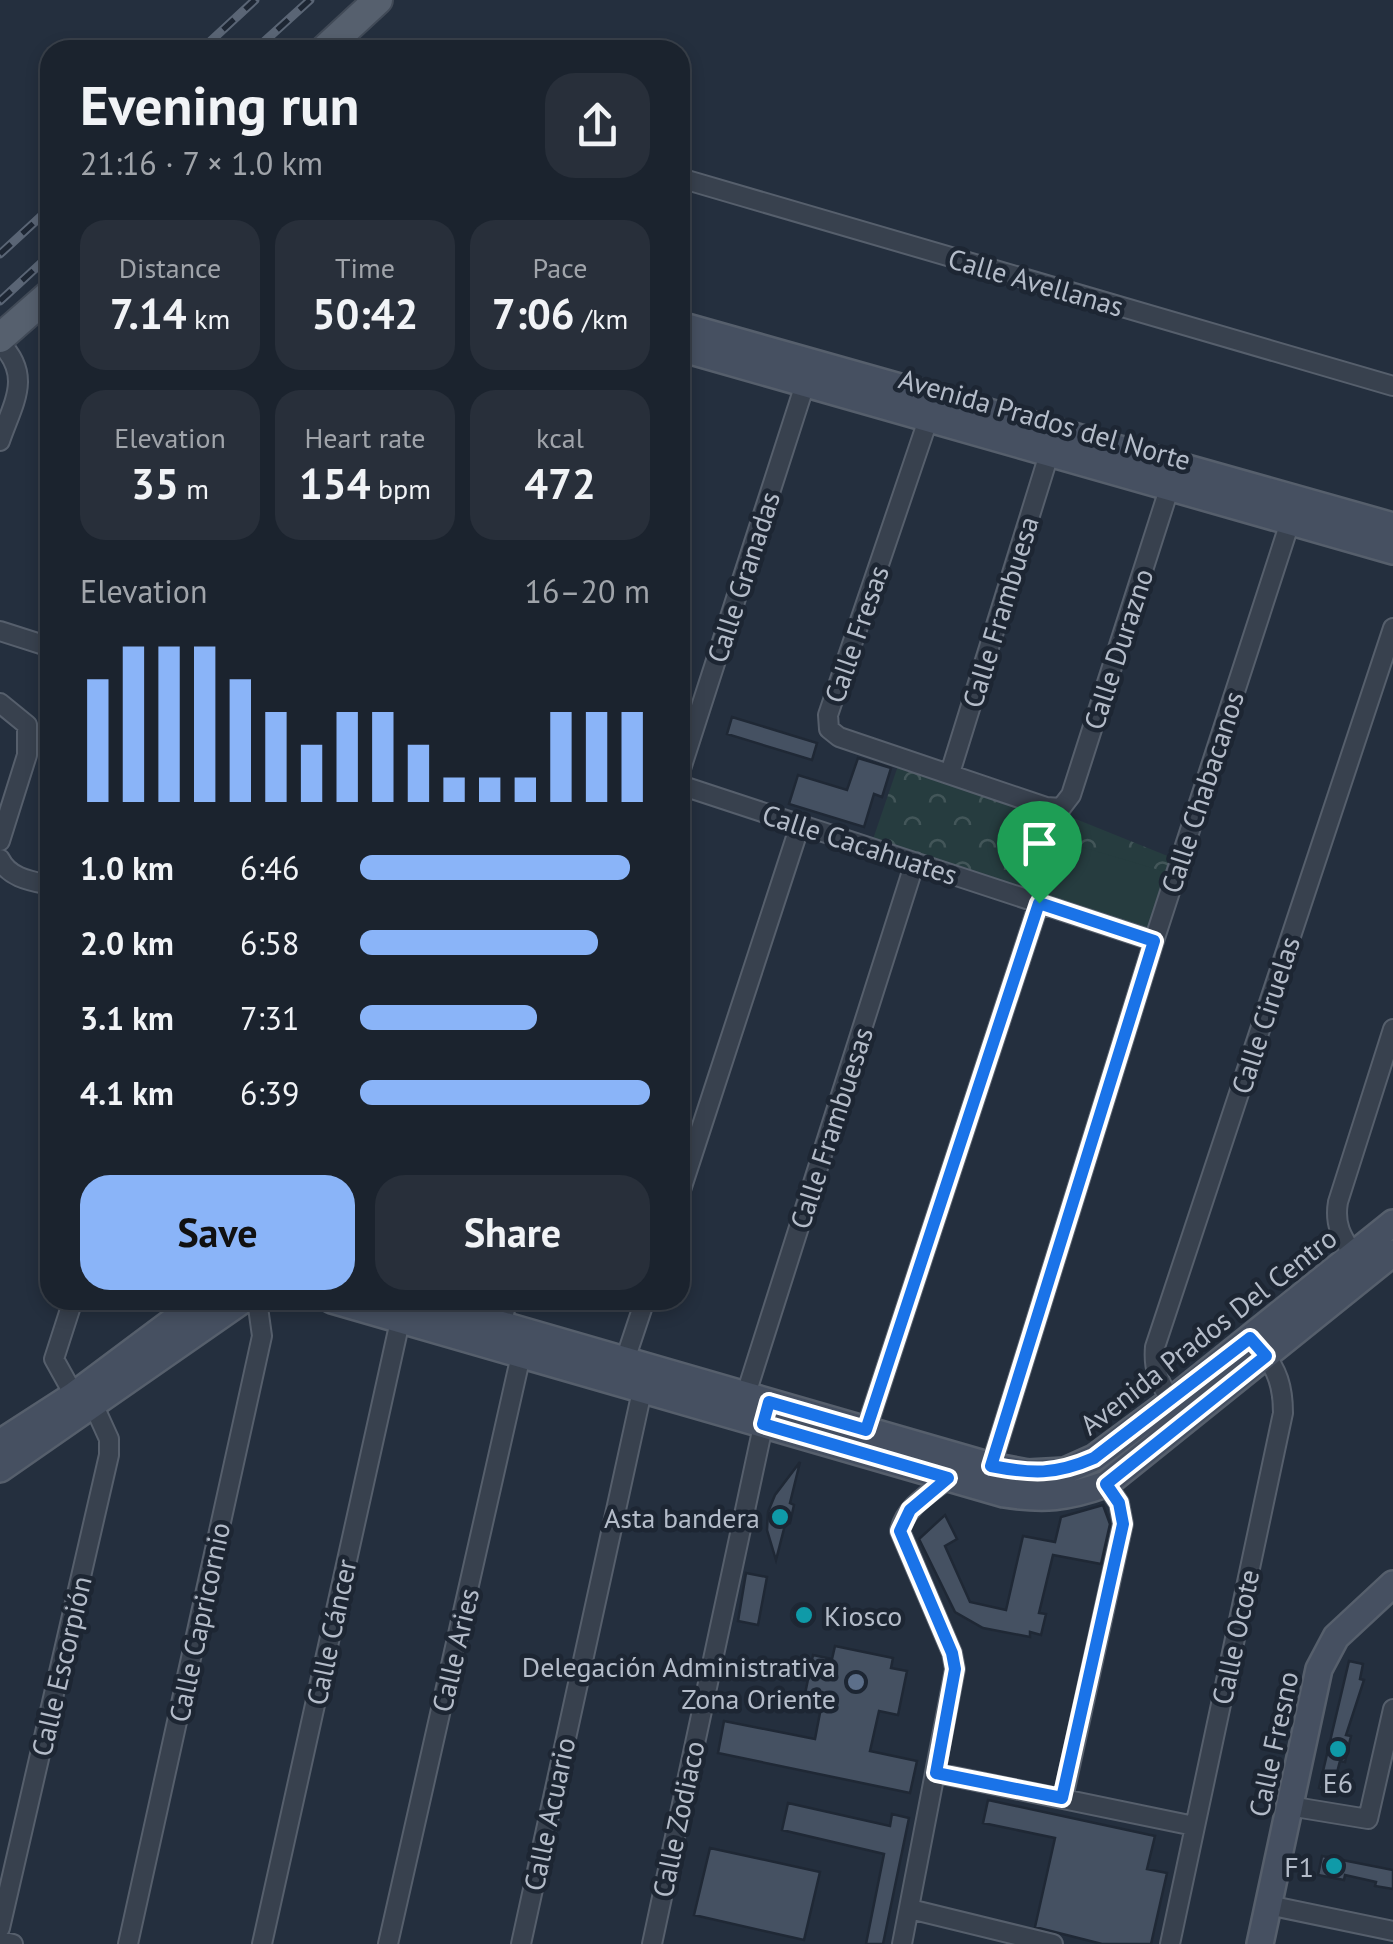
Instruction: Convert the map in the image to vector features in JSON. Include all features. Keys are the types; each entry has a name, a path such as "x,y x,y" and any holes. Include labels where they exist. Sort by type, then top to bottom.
{"main road":[{"path":"335,40 378,0"},
{"path":"0,341 40,303"}],"street":[{"name":"Calle Avellanas","path":"690,181 1393,386"},
{"path":"0,341 18,367 20,384 0,441"},
{"name":"Avenida Prados del Norte","path":"690,347 1113,458 1393,526"},
{"name":"Avenida Prados del Norte","path":"690,348 1050,451 1113,458 1170,486 1393,551"},
{"name":"Calle Granadas","path":"690,741 806,381"},
{"name":"Calle Fresas","path":"929,417 828,716 829,729 839,737 1046,807 1061,808"},
{"name":"Calle Frambuesa","path":"950,773 1050,451"},
{"name":"Calle Durazno","path":"1061,808 1071,796 1170,486"},
{"name":"Calle Chabacanos","path":"991,1466 1154,941 1291,519"},
{"name":"Calle Ciruelas","path":"1171,1401 1158,1380 1155,1347 1393,628"},
{"path":"0,631 40,644"},
{"path":"0,703 27,725 28,755 0,841"},
{"name":"Calle Cacahuates","path":"690,788 1154,941"},
{"path":"690,1162 800,825"},
{"path":"0,860 4,869 40,883"},
{"name":"Calle Frambuesas","path":"760,1406 915,862"},
{"path":"866,1430 1039,903"},
{"path":"1354,1256 1340,1235 1335,1218 1393,1029"},
{"name":"Avenida Prados Del Centro","path":"505,1311 625,1360 760,1406 866,1430 991,1466 1028,1473 1065,1471 1094,1458 1171,1401 1258,1347 1393,1223"},
{"path":"364,1310 642,1391 760,1406 948,1478 1037,1499 1072,1496 1106,1484 1258,1347 1393,1253"},
{"name":"Calle Escorpión","path":"0,1928 110,1455 109,1439 54,1359 70,1310"},
{"path":"0,1469 189,1310"},
{"path":"0,1444 84,1401 227,1310"},
{"name":"Calle Capricornio","path":"128,1944 262,1336 258,1310"},
{"path":"625,1360 642,1310"},
{"name":"Calle Cáncer","path":"262,1944 400,1321"},
{"name":"Calle Ocote","path":"1170,1944 1283,1414 1278,1375 1258,1347"},
{"name":"Calle Aries","path":"388,1944 521,1355"},
{"name":"Calle Acuario","path":"521,1944 642,1391"},
{"name":"Calle Zodiaco","path":"652,1944 760,1406"},
{"path":"902,1944 955,1669 952,1653 900,1531 910,1510 948,1478"},
{"path":"1062,1798 1123,1524 1119,1503 1106,1484"},
{"name":"Calle Fresno","path":"1260,1944 1318,1669 1336,1637 1393,1584"},
{"path":"1290,1806 1368,1820 1393,1709"},
{"path":"936,1773 1194,1826"},
{"path":"1268,1906 1393,1931"},
{"path":"910,1909 1053,1944"},
{"path":"0,1941 13,1944"}],"green space":[{"path":"901,757 1046,807 1180,861 1154,941 870,848"},
{"path":"1072,844 1169,873 1150,933 1054,904"}],"building":[{"path":"732,717 817,743 812,760 727,734"},
{"path":"858,758 891,768 882,797 874,794 864,827 789,804 798,775 847,790"},
{"name":"Asta bandera","path":"800,1462 790,1503 794,1505 790,1523 786,1521 776,1560 767,1530 768,1512 775,1495"},
{"path":"1103,1505 1110,1524 1101,1564 1053,1555 1039,1613 1046,1614 1041,1635 1030,1632 1030,1637 983,1628 955,1612 919,1539 945,1515 957,1539 945,1546 970,1602 1006,1610 1023,1536 1055,1542 1061,1517"},
{"path":"746,1573 767,1577 758,1625 738,1621"},
{"name":"Kiosco","path":"803,1603 812,1606 812,1624 803,1627 794,1624 791,1615 794,1606"},
{"path":"835,1646 893,1658 891,1668 907,1671 898,1715 879,1711 870,1751 917,1761 910,1793 718,1753 724,1721 815,1739 823,1697 805,1694 813,1655 832,1659"},
{"path":"1349,1661 1363,1664 1360,1679 1364,1680 1346,1735 1351,1736 1345,1762 1340,1761 1332,1792 1319,1788"},
{"path":"988,1800 1155,1836 1147,1869 1167,1873 1151,1944 1102,1944 1035,1927 1055,1838 983,1823"},
{"path":"788,1803 890,1826 892,1814 909,1818 883,1944 866,1944 884,1854 782,1830"},
{"path":"710,1848 820,1872 804,1940 694,1915"},
{"path":"1322,1856 1393,1870 1393,1889 1345,1875 1344,1880 1318,1875"}],"railway":[{"path":"212,40 255,0"},
{"path":"266,40 310,0"},
{"path":"0,254 40,217"},
{"path":"0,301 40,264"}],"place":[{"name":"Asta bandera","path":"780,1517"},
{"name":"Kiosco","path":"804,1615"},
{"name":"Delegación Administrativa Zona Oriente","path":"856,1682"},
{"name":"E6","path":"1338,1749"},
{"name":"F1","path":"1334,1866"}],"route":[{"path":"1039,903 1154,941 991,1466 1028,1473 1065,1471 1094,1458 1250,1338 1266,1356 1106,1484 1119,1503 1123,1524 1062,1798 936,1773 955,1669 952,1653 900,1531 902,1519 910,1510 948,1478 763,1424 769,1402 866,1430 1039,903"}]}
